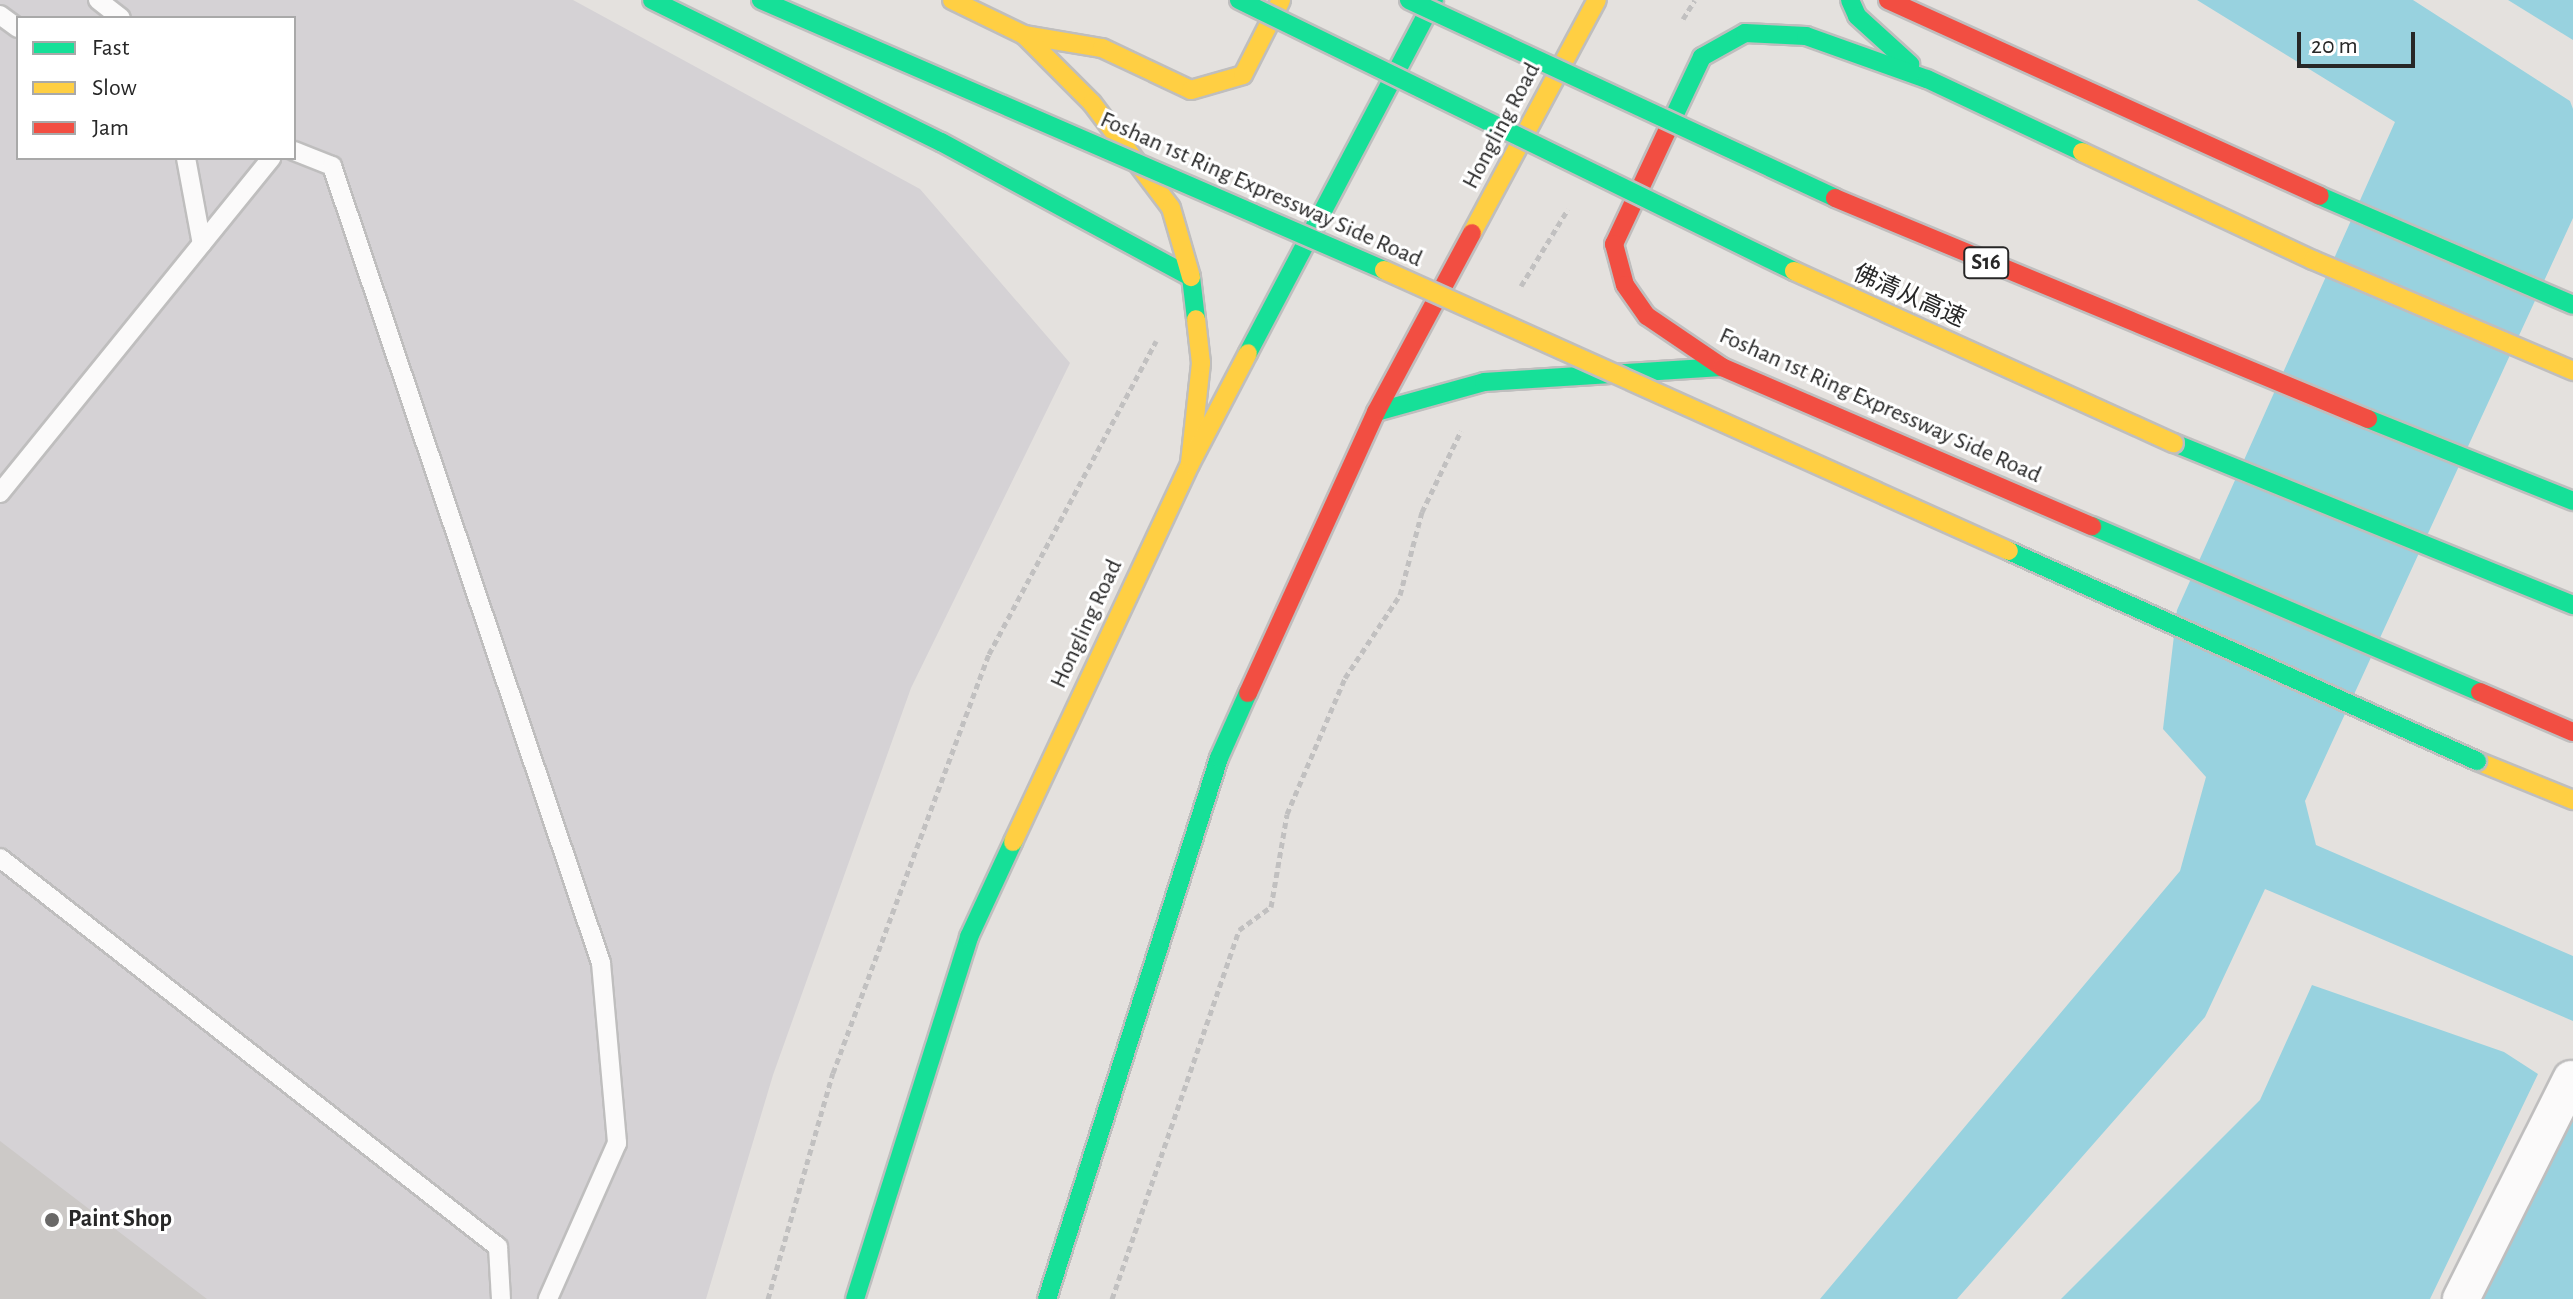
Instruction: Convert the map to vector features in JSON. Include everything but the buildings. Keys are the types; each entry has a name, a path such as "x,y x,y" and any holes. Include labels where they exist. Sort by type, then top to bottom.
{"main road":[{"path":"652,0 941,142 1191,277"},
{"name":"Foshan 1st Ring Expressway Side Road","path":"761,0 1184,180 2477,761 2573,800"},
{"path":"952,0 1024,35 1102,48 1191,90 1243,75 1281,0"},
{"name":"佛清从高速","path":"1239,0 1691,224 2174,443 2573,605"},
{"name":"S16","path":"1409,0 1817,190 2057,294 2573,501"},
{"name":"Hongling Road","path":"855,1299 969,937 1190,464 1434,0"},
{"name":"Hongling Road","path":"1047,1299 1219,758 1376,412 1597,0"},
{"path":"1850,0 1857,16 1927,79"},
{"path":"1888,0 2147,121 2573,305"},
{"name":"Foshan 1st Ring Expressway Side Road","path":"2573,371 2313,260 1927,79 1806,36 1745,33 1702,57 1614,244 1625,285 1647,316 1722,367 2573,732"},
{"path":"1024,35 1092,103 1171,208 1191,277 1201,363 1190,464"},
{"path":"1376,412 1484,382 1722,367"}],"street":[{"path":"2461,1299 2571,1079"}],"lane":[{"path":"98,0 118,16"},
{"path":"296,152 332,166 601,963 617,1143 548,1299"},
{"path":"186,160 202,244"},
{"path":"0,493 269,160"},
{"path":"0,858 498,1247 501,1299"}],"path":[{"path":"1679,27 1695,0"},
{"path":"1517,292 1574,199"},
{"path":"768,1299 833,1073 989,654 1161,333"},
{"path":"1112,1299 1239,930 1271,907 1287,814 1345,678 1400,595 1422,512 1484,382"}],"shaded area":[{"path":"0,0 573,0 920,189 1070,363 911,688 773,1075 706,1299 0,1299"}],"water":[{"path":"2197,0 2413,0 2570,101 2573,109 2573,218 2305,801 2316,845 2573,956 2573,1021 2265,889 2205,1017 1957,1299 1820,1299 2180,871 2206,777 2163,729 2177,610 2395,122"},
{"path":"2508,0 2573,0 2573,40"},
{"path":"2312,985 2504,1052 2538,1074 2430,1299 2061,1299 2260,1100"},
{"path":"2573,1115 2573,1299 2480,1299"}],"traffic: fast":[{"path":"652,0 941,142 1191,277 1196,319"},
{"path":"761,0 1384,270"},
{"path":"1239,0 1794,271"},
{"path":"1409,0 1835,198"},
{"path":"1248,353 1434,0"},
{"path":"1850,0 1857,16 1910,64"},
{"path":"1667,131 1702,57 1745,33 1806,36 1927,79 2082,152"},
{"path":"2320,196 2573,305"},
{"path":"1376,412 1484,382 1722,367"},
{"path":"2368,419 2573,501"},
{"path":"2174,443 2573,605"},
{"path":"2092,526 2480,692"},
{"path":"2009,551 2477,761"},
{"path":"1047,1299 1219,758 1248,693"},
{"path":"855,1299 969,937 1013,842"}],"traffic: slow":[{"path":"952,0 1024,35 1102,48 1191,90 1243,75 1281,0"},
{"path":"1472,233 1597,0"},
{"path":"1024,35 1092,103 1171,208 1191,277"},
{"path":"2082,152 2313,260 2573,371"},
{"path":"1384,270 2009,551"},
{"path":"1794,271 2174,443"},
{"path":"1190,463 1201,363 1196,319"},
{"path":"1013,842 1190,464 1248,353"},
{"path":"2477,761 2573,800"}],"traffic: jam":[{"path":"1888,0 2320,196"},
{"path":"1667,131 1614,244 1625,285 1647,316 1722,367 2092,526"},
{"path":"1835,198 2368,419"},
{"path":"1248,693 1376,412 1472,233"},
{"path":"2480,692 2573,732"}],"place":[{"name":"Paint Shop","path":"52,1220"}]}
